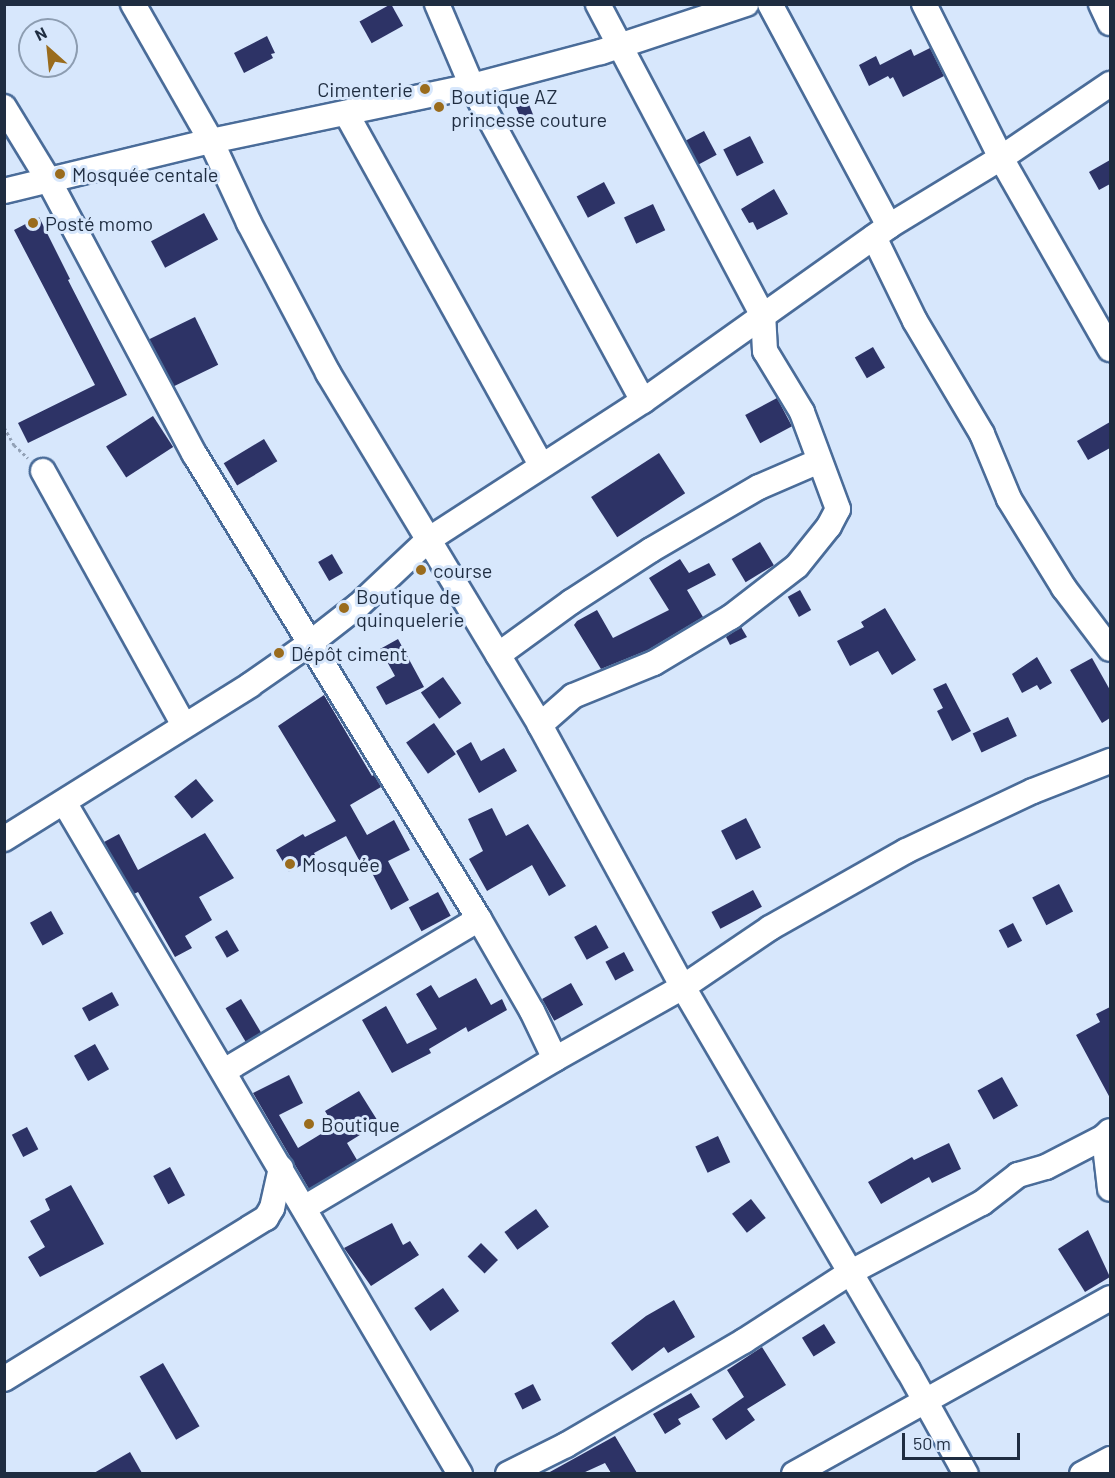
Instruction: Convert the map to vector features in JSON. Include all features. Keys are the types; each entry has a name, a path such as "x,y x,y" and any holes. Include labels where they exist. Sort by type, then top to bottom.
{"street":[{"path":"133,4 211,141 249,223 328,373 540,725 683,987 966,1473"},
{"path":"437,4 472,86 643,401"},
{"path":"540,725 573,696 654,663 731,617 797,567 829,526 838,509 802,412 765,351 763,316 618,46 598,4"},
{"path":"4,191 211,141 472,86 618,46 746,4"},
{"path":"770,4 882,231 915,321 982,434 1009,499 1064,588 1110,650"},
{"path":"924,4 1001,158 1110,348"},
{"path":"1101,4 1110,23"},
{"path":"4,840 250,685 309,644 359,604 428,540 643,401 882,231 1001,158 1110,84"},
{"path":"4,107 48,179 195,455 479,919 532,1011 555,1059"},
{"path":"345,113 541,465"},
{"path":"498,655 571,602 651,550 759,488 819,461"},
{"path":"43,471 184,725"},
{"path":"304,1208 555,1059 683,987 770,928 906,851 1033,790 1110,761"},
{"path":"64,802 460,1473"},
{"path":"224,1071 479,919"},
{"path":"508,1473 566,1445 744,1341 851,1272 982,1203 1018,1175 1046,1167 1107,1134 1110,1189"},
{"path":"4,1379 266,1218 272,1208 281,1168"},
{"path":"794,1473 1110,1298"},
{"path":"1082,1473 1110,1459"}],"path":[{"path":"4,427 14,446 43,471"}],"building":[{"path":"391,4 403,26 372,43 360,21"},
{"path":"267,36 275,53 271,54 273,58 244,73 234,53"},
{"path":"930,48 944,76 903,97 893,77 890,79 888,76 869,86 859,65 876,56 880,65 911,49 914,56"},
{"path":"528,102 535,119 523,124 516,107"},
{"path":"704,131 717,155 698,165 685,141"},
{"path":"750,136 764,163 737,176 723,150"},
{"path":"1110,160 1110,184 1099,190 1089,172"},
{"path":"604,182 615,203 588,218 577,197"},
{"path":"774,189 788,214 757,230 753,222 749,223 741,209"},
{"path":"653,204 665,230 636,244 624,218"},
{"path":"204,213 218,239 165,268 151,241"},
{"path":"39,217 70,279 68,280 127,395 28,443 18,423 95,385 14,230"},
{"path":"195,317 218,365 172,387 149,339"},
{"path":"873,347 885,368 867,378 855,358"},
{"path":"777,398 792,426 760,443 745,415"},
{"path":"153,416 173,447 126,478 106,446"},
{"path":"1110,422 1110,448 1088,460 1077,441"},
{"path":"264,439 277,461 237,485 224,463"},
{"path":"659,453 685,493 617,537 591,497"},
{"path":"760,542 774,565 746,582 732,559"},
{"path":"332,554 343,573 329,581 318,562"},
{"path":"680,559 689,573 709,563 716,575 687,590 703,617 648,650 601,669 574,625 597,610 613,638 669,610 649,578"},
{"path":"800,590 811,610 799,617 788,597"},
{"path":"885,608 916,660 892,675 878,651 850,666 837,641 864,627 861,622"},
{"path":"741,627 747,637 730,645 726,637"},
{"path":"398,639 424,687 386,705 376,687 395,676 380,649"},
{"path":"1037,657 1052,683 1040,690 1037,685 1022,693 1012,674"},
{"path":"1092,658 1110,690 1110,718 1102,723 1070,670"},
{"path":"443,677 461,703 439,719 421,692"},
{"path":"946,683 971,731 952,741 937,711 943,708 933,689"},
{"path":"324,695 372,776 374,775 381,787 350,805 367,835 394,820 410,850 388,861 409,900 391,910 371,871 366,873 346,836 314,853 316,857 289,872 276,850 303,834 305,837 336,821 278,726"},
{"path":"1008,717 1017,736 982,753 973,733"},
{"path":"434,723 456,754 428,774 406,743"},
{"path":"471,742 481,761 504,748 517,771 479,793 456,751"},
{"path":"196,779 214,801 192,818 174,797"},
{"path":"492,808 506,836 528,824 566,886 549,896 532,865 487,891 469,859 483,851 468,819"},
{"path":"746,818 761,847 736,860 721,831"},
{"path":"205,833 234,878 199,897 212,920 185,936 192,948 175,957 138,892 134,894 104,842 119,834 138,870"},
{"path":"1059,884 1073,912 1046,925 1032,898"},
{"path":"753,890 762,907 720,929 712,912"},
{"path":"438,892 451,916 422,931 409,907"},
{"path":"51,911 64,934 43,945 30,923"},
{"path":"1013,923 1022,941 1008,948 999,930"},
{"path":"596,925 609,948 587,960 574,937"},
{"path":"227,930 239,951 227,958 215,937"},
{"path":"624,952 634,971 615,980 605,962"},
{"path":"476,978 491,1005 502,999 507,1010 468,1032 466,1027 429,1049 431,1053 392,1073 362,1020 386,1006 407,1044 437,1029 416,994 431,985 439,998"},
{"path":"571,983 583,1005 554,1021 542,999"},
{"path":"112,992 119,1005 89,1021 82,1008"},
{"path":"241,999 261,1032 246,1042 226,1008"},
{"path":"1110,1007 1110,1098 1076,1035 1100,1022 1096,1014"},
{"path":"95,1044 109,1069 88,1081 74,1056"},
{"path":"289,1075 303,1103 279,1115 298,1148 334,1126 325,1111 359,1091 379,1123 347,1143 357,1160 309,1189 253,1093"},
{"path":"1002,1077 1018,1106 994,1119 978,1091"},
{"path":"27,1127 38,1149 23,1157 12,1135"},
{"path":"718,1136 730,1162 708,1173 695,1147"},
{"path":"949,1143 961,1169 932,1183 929,1177 881,1204 868,1182 912,1157 914,1160"},
{"path":"170,1167 185,1195 168,1204 153,1176"},
{"path":"71,1185 104,1244 40,1277 28,1257 45,1247 30,1221 50,1210 45,1199"},
{"path":"751,1199 766,1218 747,1233 732,1214"},
{"path":"536,1209 549,1227 517,1250 504,1232"},
{"path":"392,1223 403,1245 410,1241 419,1255 371,1286 344,1248"},
{"path":"1088,1230 1110,1277 1085,1292 1058,1249"},
{"path":"481,1243 498,1260 485,1273 468,1256"},
{"path":"443,1288 459,1311 430,1331 414,1308"},
{"path":"674,1300 695,1337 668,1353 664,1347 632,1371 611,1343 646,1316"},
{"path":"824,1324 836,1343 814,1356 802,1338"},
{"path":"762,1347 786,1385 747,1409 755,1420 726,1440 712,1419 744,1397 727,1370"},
{"path":"163,1363 200,1426 176,1440 140,1376"},
{"path":"533,1384 541,1400 522,1410 514,1394"},
{"path":"691,1393 700,1407 678,1419 681,1424 665,1434 653,1414"},
{"path":"615,1436 637,1473 611,1473 605,1463 583,1473 548,1473"},
{"path":"130,1452 142,1473 94,1473"}],"place":[{"name":"Cimenterie","path":"425,89"},
{"name":"Boutique AZ princesse couture","path":"439,107"},
{"name":"Mosquée centale","path":"60,174"},
{"name":"Posté momo","path":"33,223"},
{"name":"course","path":"421,570"},
{"name":"Boutique de quinquelerie","path":"344,608"},
{"name":"Dépôt ciment","path":"279,653"},
{"name":"Mosquée","path":"290,864"},
{"name":"Boutique","path":"309,1124"}]}
